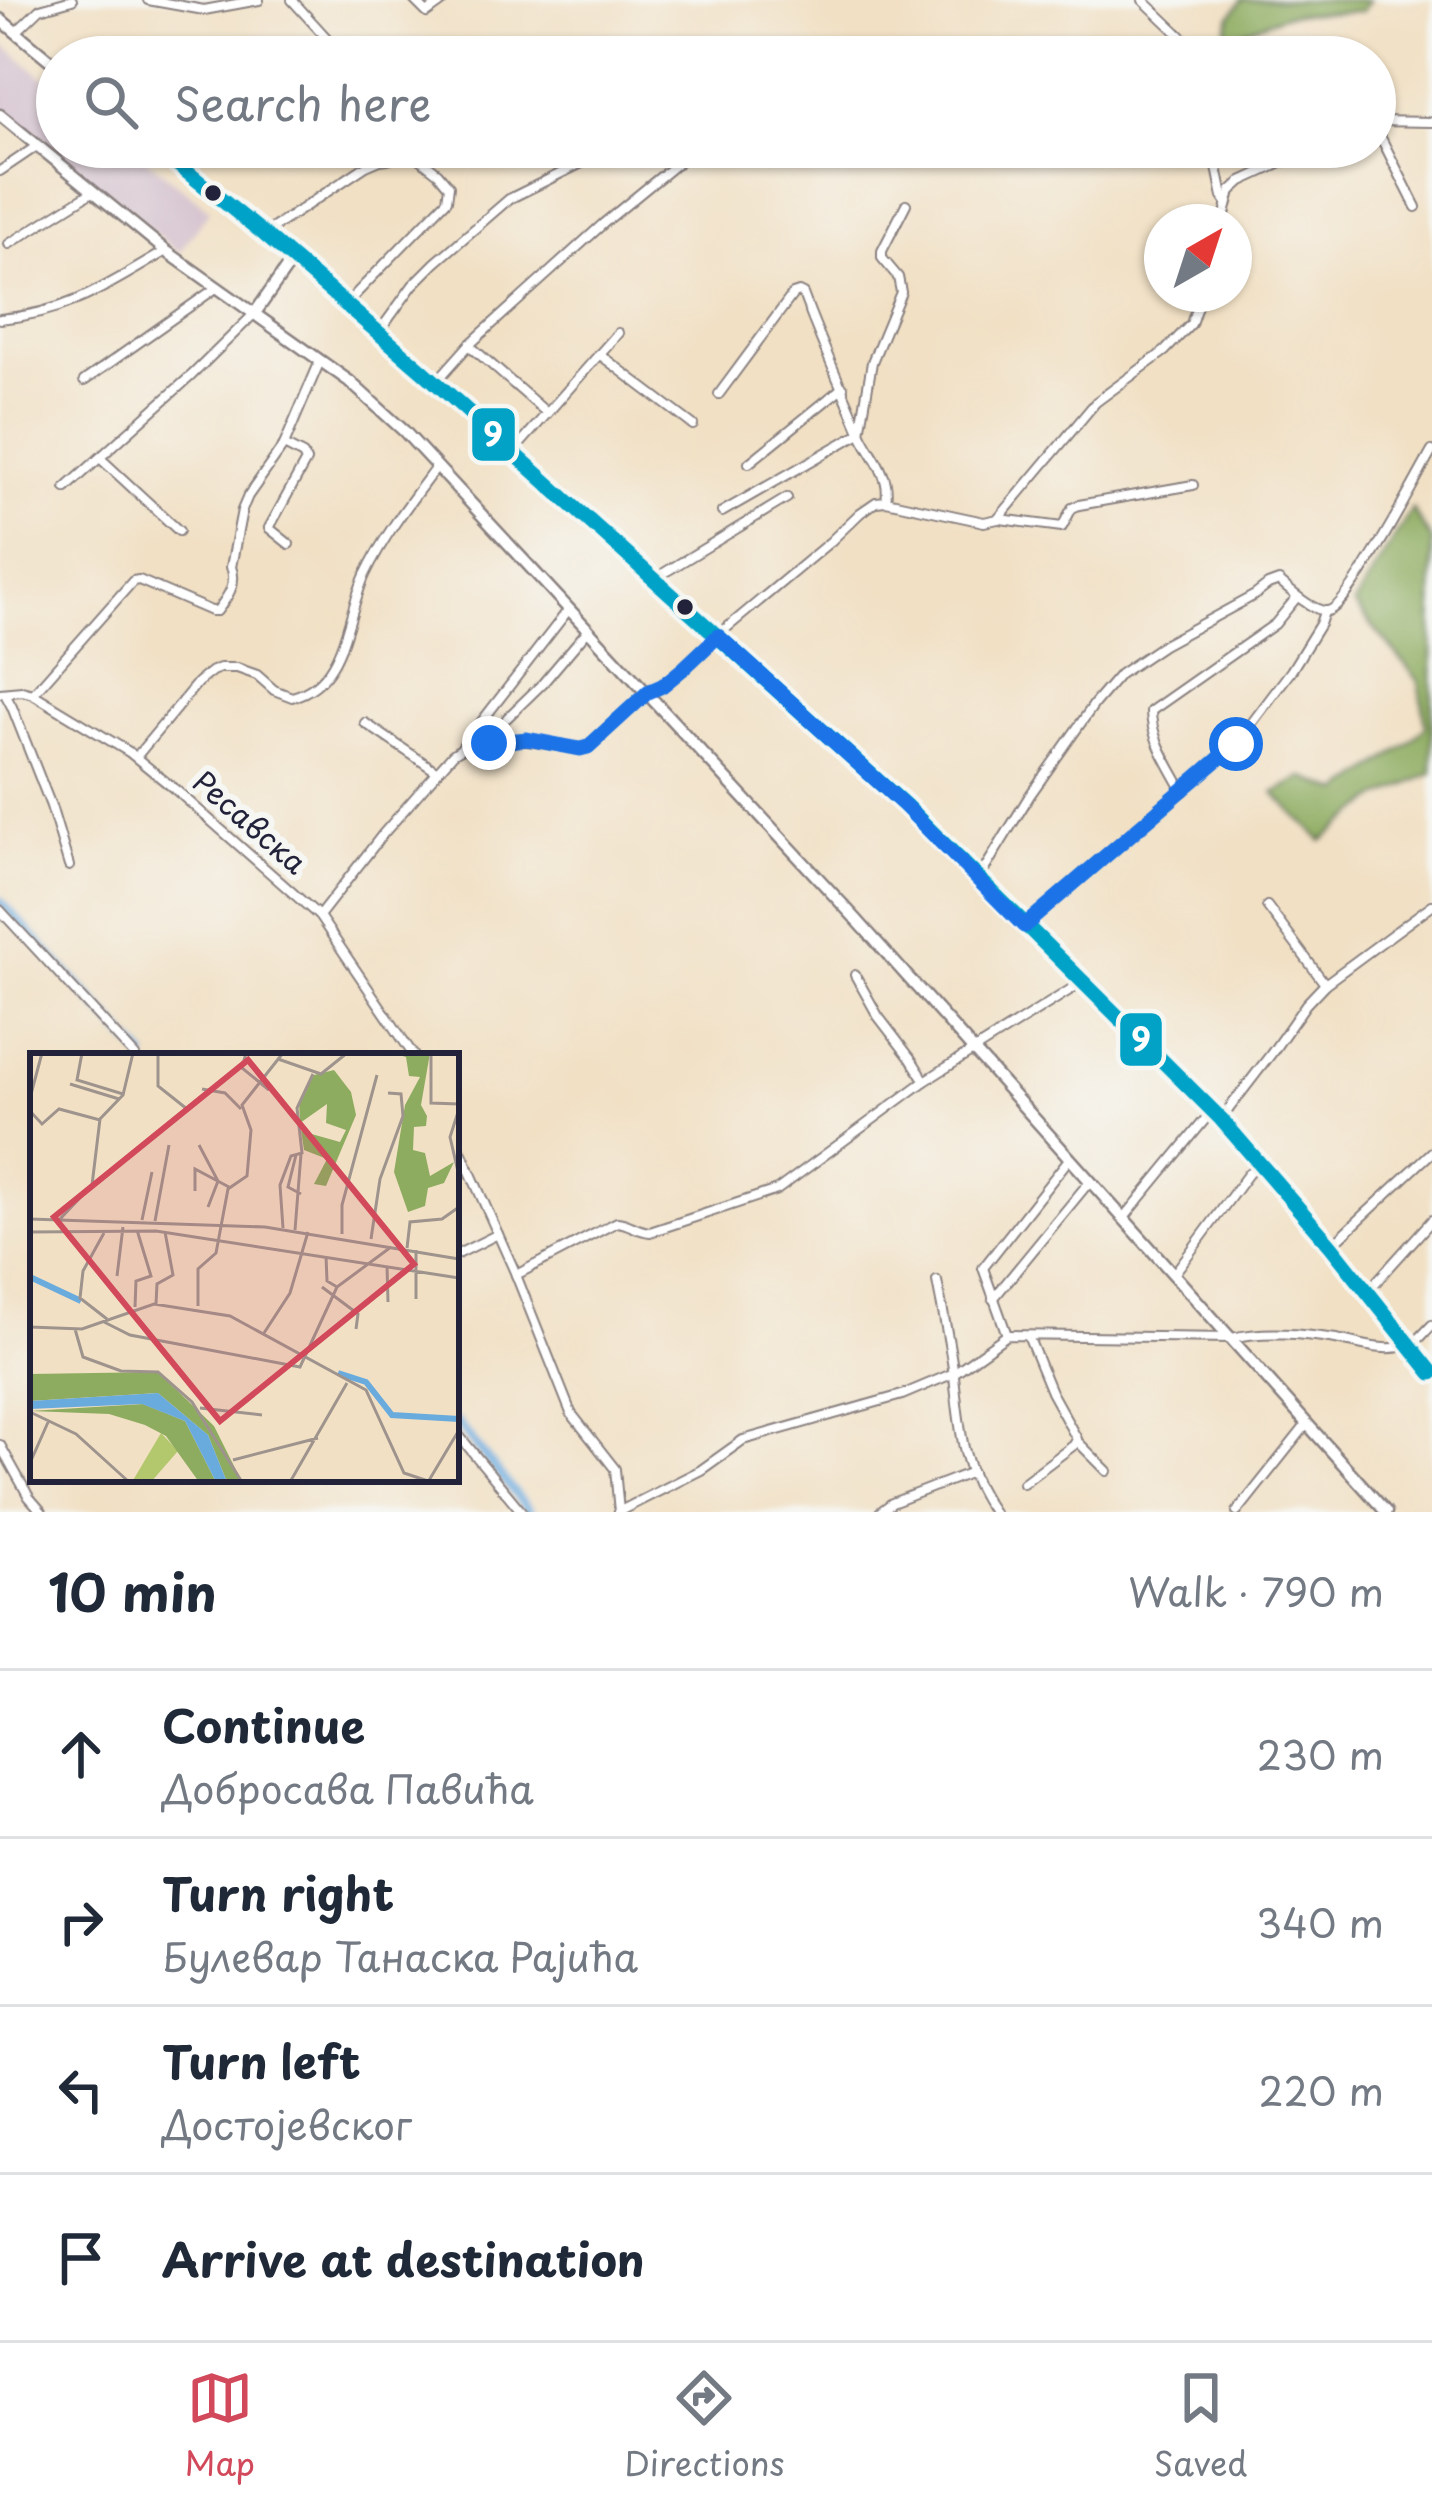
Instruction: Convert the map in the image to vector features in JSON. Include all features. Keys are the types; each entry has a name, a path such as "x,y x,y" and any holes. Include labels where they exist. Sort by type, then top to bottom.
{"street":[{"path":"16,32 40,9 72,0"},
{"path":"148,0 204,10 259,0"},
{"path":"292,0 325,36"},
{"path":"414,0 430,13 445,0"},
{"path":"1143,0 1181,36"},
{"path":"0,20 36,49"},
{"path":"0,116 36,145"},
{"path":"1396,123 1432,122"},
{"path":"0,171 36,147"},
{"path":"1396,166 1416,207"},
{"path":"63,168 216,288 321,359 437,464 856,919 1386,1512"},
{"path":"182,168 436,382 893,795 1260,1162 1432,1373"},
{"path":"264,234 363,168"},
{"path":"346,304 447,200 449,186 432,168"},
{"path":"379,332 434,263 509,199 572,168"},
{"path":"436,382 469,345 671,168"},
{"path":"1217,168 1227,203"},
{"path":"1227,203 1231,191 1242,182 1272,168"},
{"path":"9,244 92,192"},
{"path":"860,433 872,362 902,292 882,251 906,204"},
{"path":"0,319 44,314 82,300 166,250"},
{"path":"66,488 255,313 293,259"},
{"path":"84,381 216,288"},
{"path":"719,394 796,292 802,294 860,433 883,473 886,500"},
{"path":"998,519 1096,402 1166,351 1195,312"},
{"path":"513,452 618,332"},
{"path":"469,345 547,413"},
{"path":"598,354 693,425"},
{"path":"33,694 133,581 217,611 233,585 231,567 242,510 284,446 321,359"},
{"path":"749,463 843,387"},
{"path":"722,512 860,433"},
{"path":"284,446 305,461 269,528 289,544"},
{"path":"978,879 1030,795 1120,674 1274,582 1331,611 1364,570 1432,452"},
{"path":"100,458 179,531"},
{"path":"136,758 212,671 237,668 292,697 317,686 333,667 373,560 437,464"},
{"path":"462,747 527,739 588,747 876,502 886,500 984,522 998,519 1062,527 1078,505 1192,485"},
{"path":"654,579 787,498"},
{"path":"1184,791 1157,742 1151,711 1275,624 1298,597"},
{"path":"319,916 436,771 462,747 570,608"},
{"path":"1024,926 1236,744 1292,671 1324,611"},
{"path":"507,718 589,629"},
{"path":"2,693 46,791 69,866"},
{"name":"Ресавска","path":"2,693 33,694 136,758 319,916 412,1053"},
{"path":"365,722 436,771"},
{"path":"1124,1218 1271,1054 1325,984 1432,905"},
{"path":"1268,906 1325,984"},
{"path":"0,910 132,1053"},
{"path":"855,975 925,1081"},
{"path":"516,1275 617,1222 650,1232 777,1190 925,1081 1082,983"},
{"path":"459,1147 571,1413 615,1469 619,1512 701,1470 742,1440 902,1394 954,1372 1007,1335 1232,1338 1254,1333 1392,1350 1410,1346 1432,1325"},
{"path":"1331,1246 1432,1152"},
{"path":"1007,1335 983,1268 1070,1160"},
{"path":"1174,1274 1260,1162"},
{"path":"993,1298 1090,1181"},
{"path":"1368,1291 1432,1220"},
{"path":"459,1254 498,1234"},
{"path":"938,1281 963,1452 993,1512"},
{"path":"1028,1336 1077,1441 1107,1471"},
{"path":"1237,1512 1307,1423"},
{"path":"459,1436 522,1512"},
{"path":"1023,1483 1077,1441"},
{"path":"0,1445 42,1512"},
{"path":"880,1512 972,1472"}],"shaded area":[{"path":"4,45 36,71 36,138 0,109 0,50"},
{"path":"73,168 157,168 210,210 179,253"}],"green space":[{"path":"1242,0 1369,0 1361,12 1284,15 1225,36"},
{"path":"1412,509 1432,541 1432,773 1375,800 1322,841 1274,793 1303,777 1341,792 1426,726 1419,681 1354,604"}],"waterway":[{"path":"0,901 141,1053"},
{"path":"459,1426 530,1512"}],"transit line":[{"name":"9","path":"182,168 424,372 906,806 1221,1119 1432,1373"}],"route":[{"path":"489,743 527,739 588,747 718,636 905,806 1024,926 1236,744"}]}
